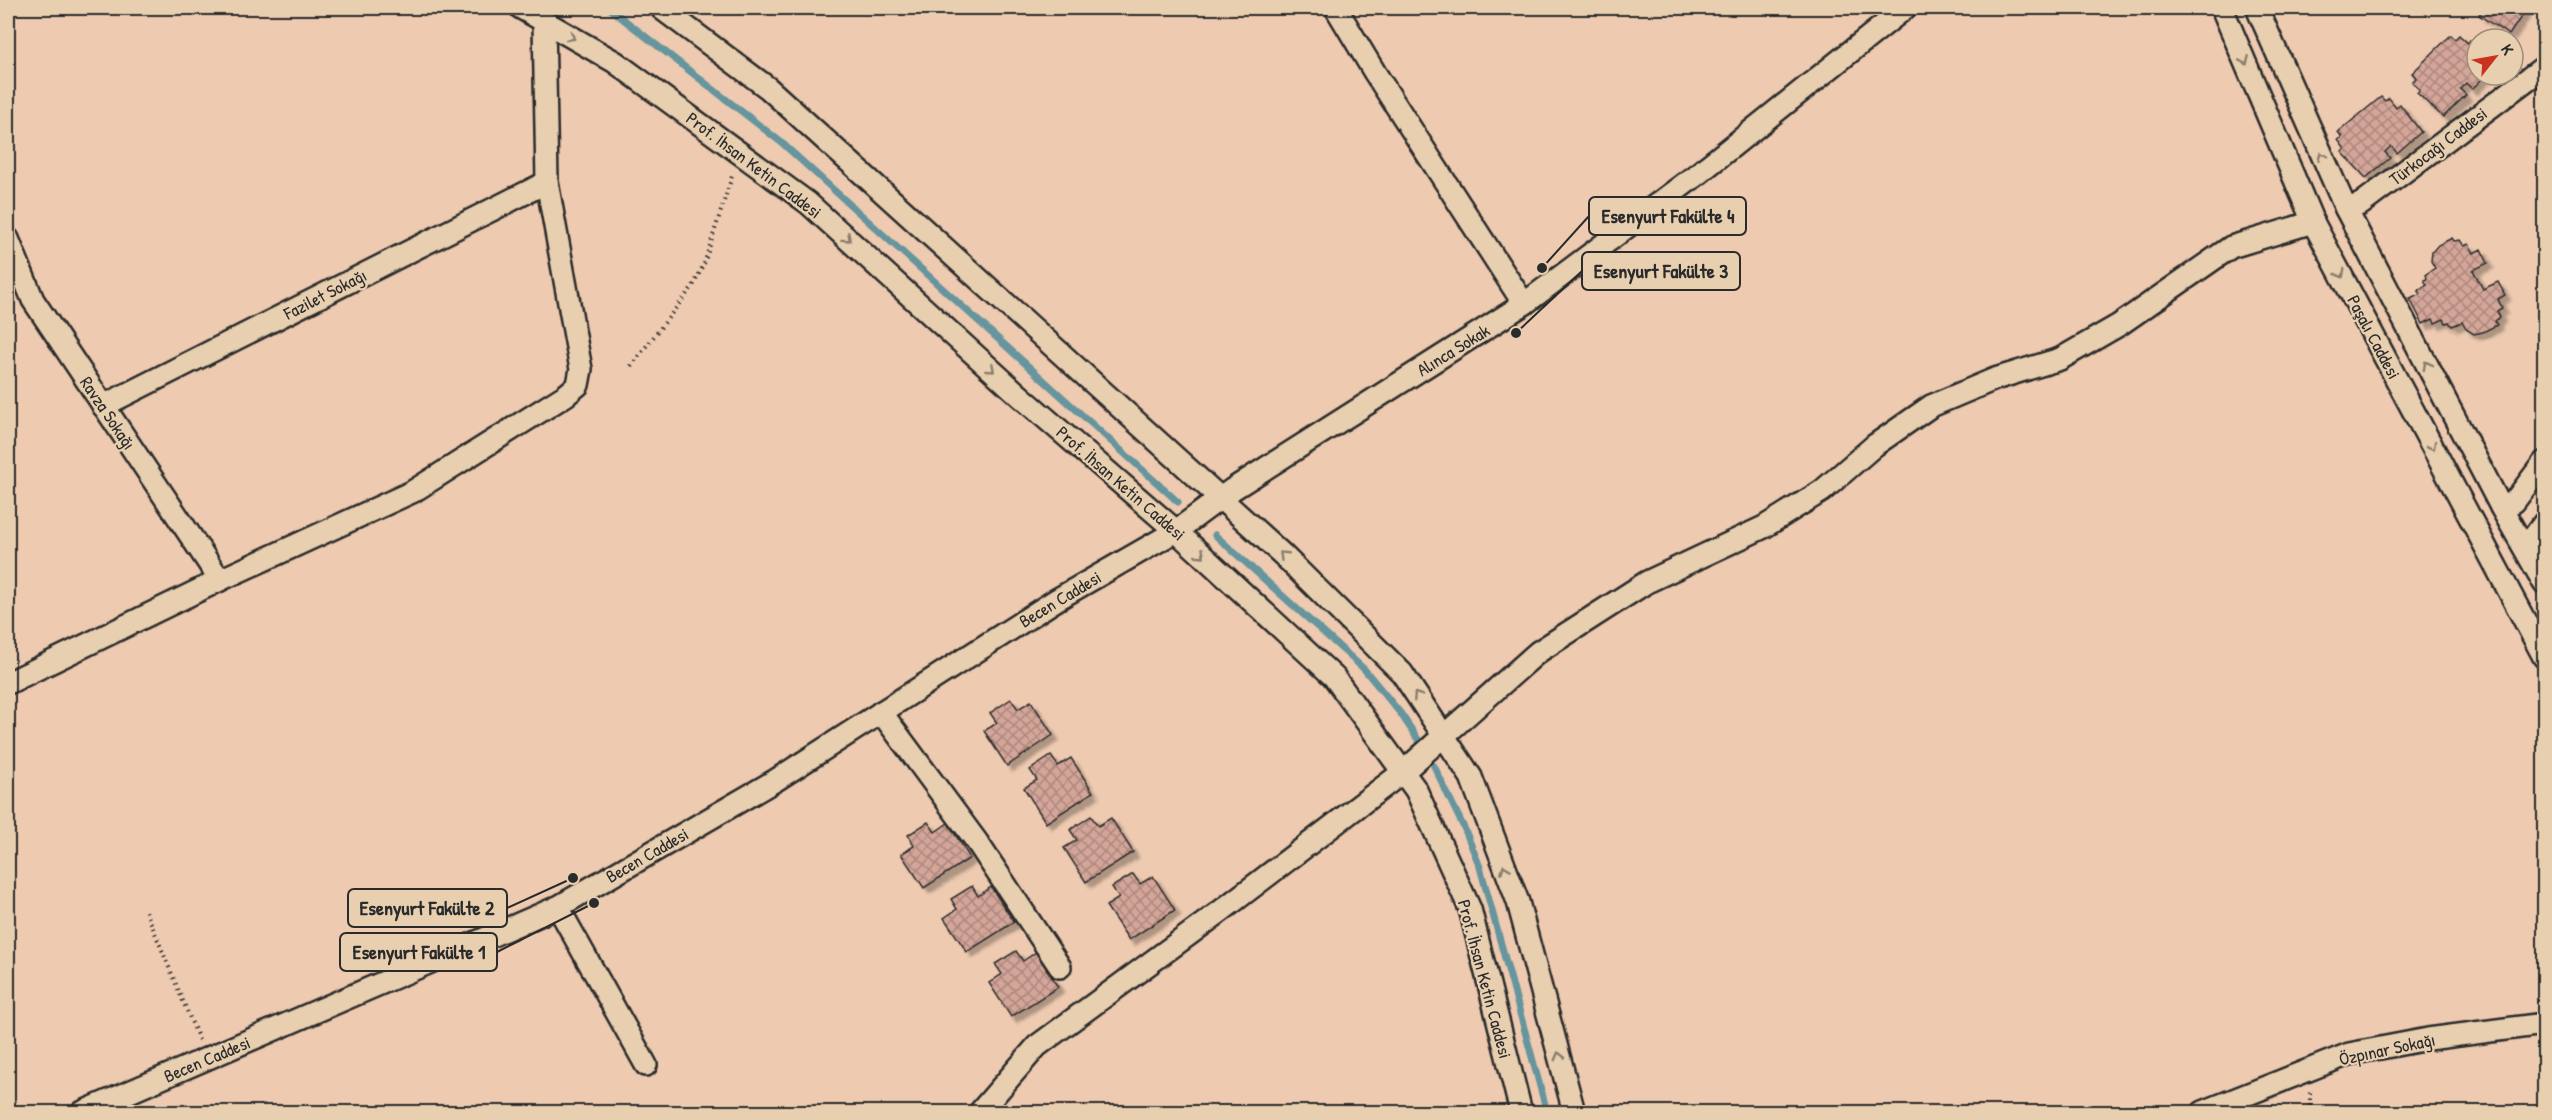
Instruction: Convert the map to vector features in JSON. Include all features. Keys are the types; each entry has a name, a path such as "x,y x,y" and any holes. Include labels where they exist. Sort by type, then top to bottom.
{"street":[{"name":"Prof. İhsan Ketin Caddesi","path":"520,8 615,62 808,203 1019,395 1176,531 1334,676 1416,790 1470,909 1521,1113"},
{"path":"661,8 768,88 1283,555 1401,673 1471,777 1518,902 1574,1113"},
{"path":"1336,8 1375,73 1524,304"},
{"name":"Paşalı Caddesi","path":"2222,8 2313,222 2544,657"},
{"name":"Paşalı Caddesi","path":"2257,8 2502,507 2524,543 2544,583"},
{"name":"Alınca Sokak","path":"1176,531 1220,498 1524,304 1699,173 1904,9"},
{"path":"8,683 220,580 412,492 573,391 578,385 581,369 547,182 544,21"},
{"name":"Türkocağı Caddesi","path":"2354,207 2544,67"},
{"name":"Fazilet Sokağı","path":"103,406 547,182"},
{"path":"980,1113 1037,1046 1221,911 1403,772 1538,652 1647,582 1764,527 1822,491 1875,445 1931,406 1995,379 2060,359 2119,325 2231,247 2313,222"},
{"name":"Ravza Sokağı","path":"8,239 33,300 220,580"},
{"path":"2502,507 2514,502 2544,462"},
{"path":"2524,543 2533,538 2544,523"},
{"name":"Becen Caddesi","path":"83,1113 558,907 776,780 1056,600 1176,531"},
{"path":"881,712 977,842 1060,967"},
{"path":"558,907 646,1065"},
{"name":"Özpınar Sokağı","path":"2204,1113 2349,1054 2428,1039 2544,1024"}],"path":[{"path":"631,366 693,286 704,264 739,153"},
{"path":"146,910 207,1059"}],"building":[{"path":"2474,8 2527,8 2514,27 2497,27 2479,15 2481,12"},
{"path":"2451,35 2455,39 2459,35 2465,40 2465,84 2460,89 2466,95 2443,117 2417,93 2420,90 2412,82 2416,78 2412,73"},
{"path":"2381,97 2385,101 2389,98 2396,107 2400,104 2421,132 2397,153 2391,146 2385,152 2390,158 2366,178 2342,152 2345,149 2338,140 2342,137 2338,132"},
{"path":"2452,238 2454,241 2460,240 2464,246 2469,244 2474,253 2481,249 2488,263 2473,270 2483,289 2498,282 2505,295 2498,299 2502,308 2497,311 2500,317 2495,321 2497,325 2483,332 2474,334 2466,329 2462,322 2452,326 2444,319 2435,323 2433,319 2423,324 2410,299 2421,294 2418,290 2427,285 2424,280 2427,279 2426,274 2435,268 2431,261 2432,252 2438,245"},
{"path":"1011,699 1018,709 1031,701 1053,735 1007,766 984,731 997,723 990,713"},
{"path":"1051,756 1058,766 1071,758 1093,792 1046,823 1024,788 1037,780 1030,770"},
{"path":"1091,816 1098,826 1111,818 1133,852 1086,882 1064,848 1077,840 1070,830"},
{"path":"928,822 935,832 948,823 970,858 924,888 901,854 914,846 908,835"},
{"path":"1133,874 1140,884 1153,876 1175,910 1129,940 1106,906 1119,898 1112,887"},
{"path":"972,886 978,896 991,887 1014,922 967,952 944,918 957,909 951,899"},
{"path":"1016,951 1023,961 1036,952 1058,987 1011,1017 989,983 1002,974 995,964"}],"waterway":[{"path":"609,8 782,143 1178,502"},
{"path":"1215,535 1364,669 1401,714 1419,741"},
{"path":"1434,766 1480,867 1547,1112"}],"place":[{"name":"Esenyurt Fakülte 4","path":"1542,268"},
{"name":"Esenyurt Fakülte 3","path":"1516,333"},
{"name":"Esenyurt Fakülte 2","path":"573,878"},
{"name":"Esenyurt Fakülte 1","path":"594,903"}]}
